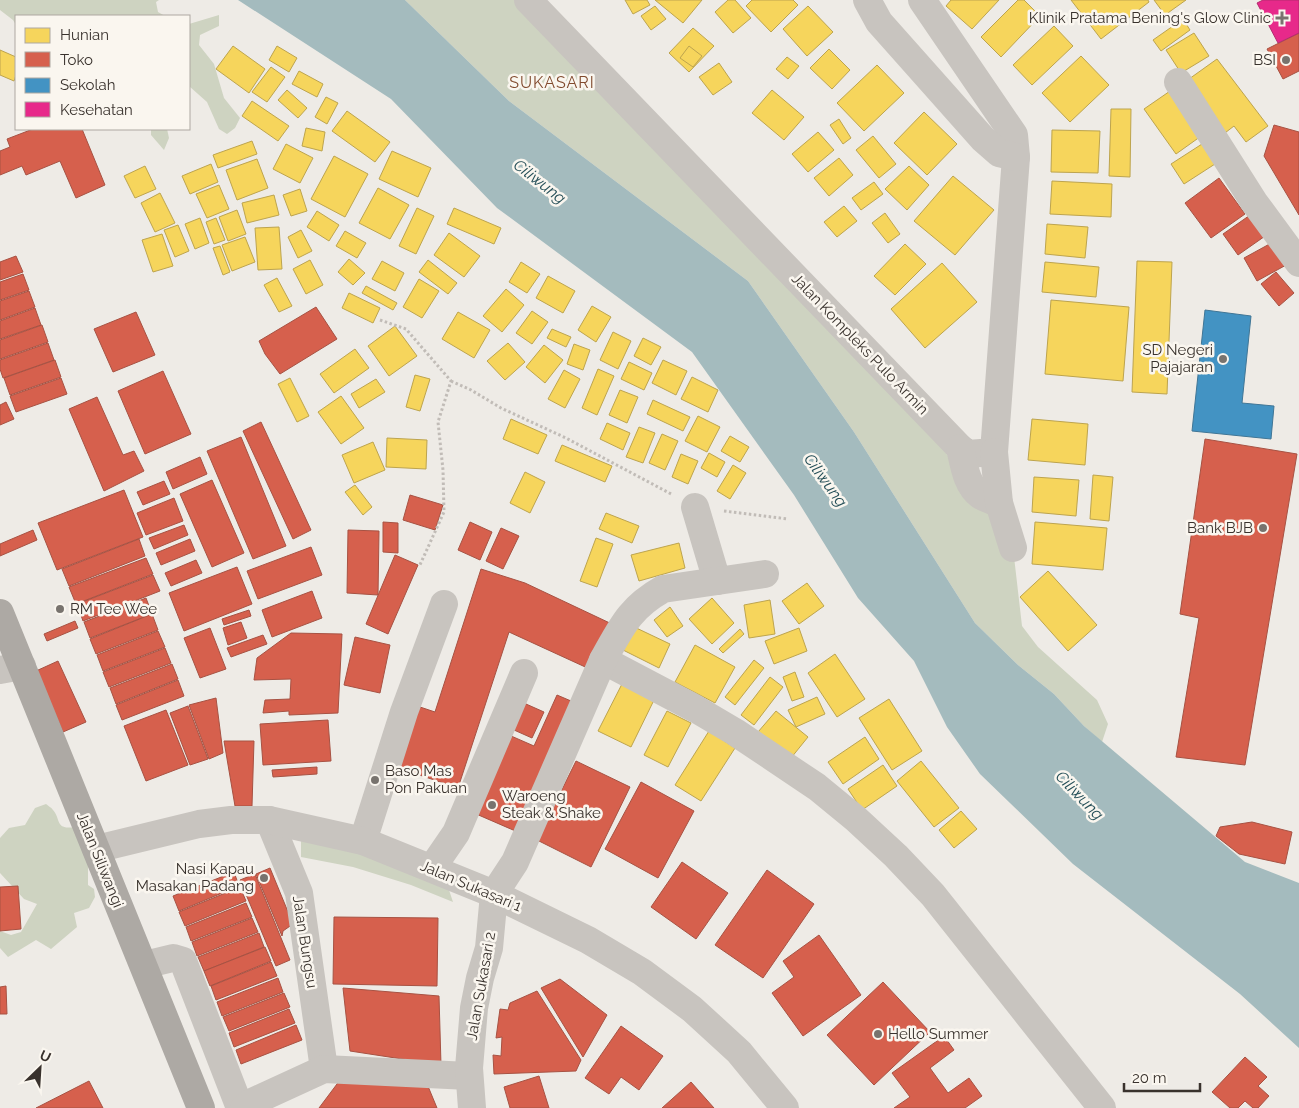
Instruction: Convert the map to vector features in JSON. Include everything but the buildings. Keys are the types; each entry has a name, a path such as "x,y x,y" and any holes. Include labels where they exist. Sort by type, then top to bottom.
{"main road":[{"name":"Jalan Siliwangi","path":"0,613 11,668 96,849 201,1108"}],"street":[{"path":"867,0 879,22 983,139 999,153 1016,156"},
{"path":"922,0 1014,135 1016,156 994,452 999,503 1013,548"},
{"name":"Jalan Kompleks Pulo Armin","path":"534,2 960,448"},
{"path":"1178,82 1254,202 1299,263"},
{"path":"960,448 968,454 994,452"},
{"path":"960,448 971,486 980,495 999,503"},
{"path":"695,507 717,581"},
{"path":"494,894 515,862 603,660 631,613 648,598 663,589 765,574"},
{"path":"364,841 404,712 444,604"},
{"path":"603,660 696,709 735,732 817,787 856,819 896,856 933,895 1102,1108"},
{"path":"432,868 456,833 524,673"},
{"name":"Jalan Sukasari 1","path":"96,849 198,824 231,820 269,820 364,841 494,894 588,940 642,972 692,1008 739,1052 786,1108"},
{"name":"Jalan Bungsu","path":"269,820 298,893 324,1069"},
{"name":"Jalan Sukasari 2","path":"472,1108 468,1068 474,1008 489,948 494,894"},
{"path":"144,965 173,958 183,961 242,1108 324,1069 469,1076"}],"path":[{"path":"380,320 406,329 451,381 471,390 501,408 566,438 695,507 788,519"},
{"path":"419,567 444,512 443,470 438,422 451,381"}],"green space":[{"path":"0,0 159,0 156,2 158,12 163,15 15,15 15,23 0,10"},
{"path":"405,0 528,0 893,378 1013,548 1022,626 1038,647 1097,700 1108,724 1102,742 1054,694 1018,665 975,623 854,432 748,281 509,101"},
{"path":"219,15 219,26 200,35 199,45 214,64 224,98 240,118 235,128 227,134 219,129 207,102 190,87 190,24"},
{"path":"151,130 167,130 169,138 164,150 151,135"},
{"path":"46,804 53,810 61,825 68,828 74,827 92,861 88,868 88,885 94,889 95,897 89,908 74,913 77,927 51,949 36,940 8,957 0,948 0,931 11,935 21,932 37,904 24,899 0,873 0,838 9,828 25,825 35,808"},
{"path":"301,841 346,847 449,890 453,902 411,885 353,867 301,857"}],"water":[{"name":"Ciliwung","path":"238,0 405,0 509,101 748,281 854,432 975,623 1018,665 1054,694 1084,726 1245,862 1299,883 1299,1048 1240,994 1073,864 980,774 947,727 914,661 858,598 794,495 692,352 497,208 391,99"}],"place":[{"name":"Klinik Pratama Bening's Glow Clinic","path":"1282,18"},
{"name":"BSI","path":"1286,60"},
{"name":"SD Negeri Pajajaran","path":"1223,359"},
{"name":"Bank BJB","path":"1263,528"},
{"name":"RM Tee Wee","path":"60,609"},
{"name":"Baso Mas Pon Pakuan","path":"375,780"},
{"name":"Waroeng Steak & Shake","path":"492,805"},
{"name":"Nasi Kapau Masakan Padang","path":"264,878"},
{"name":"Hello Summer","path":"878,1034"}],"district":[{"name":"SUKASARI","path":"552,82"}]}
